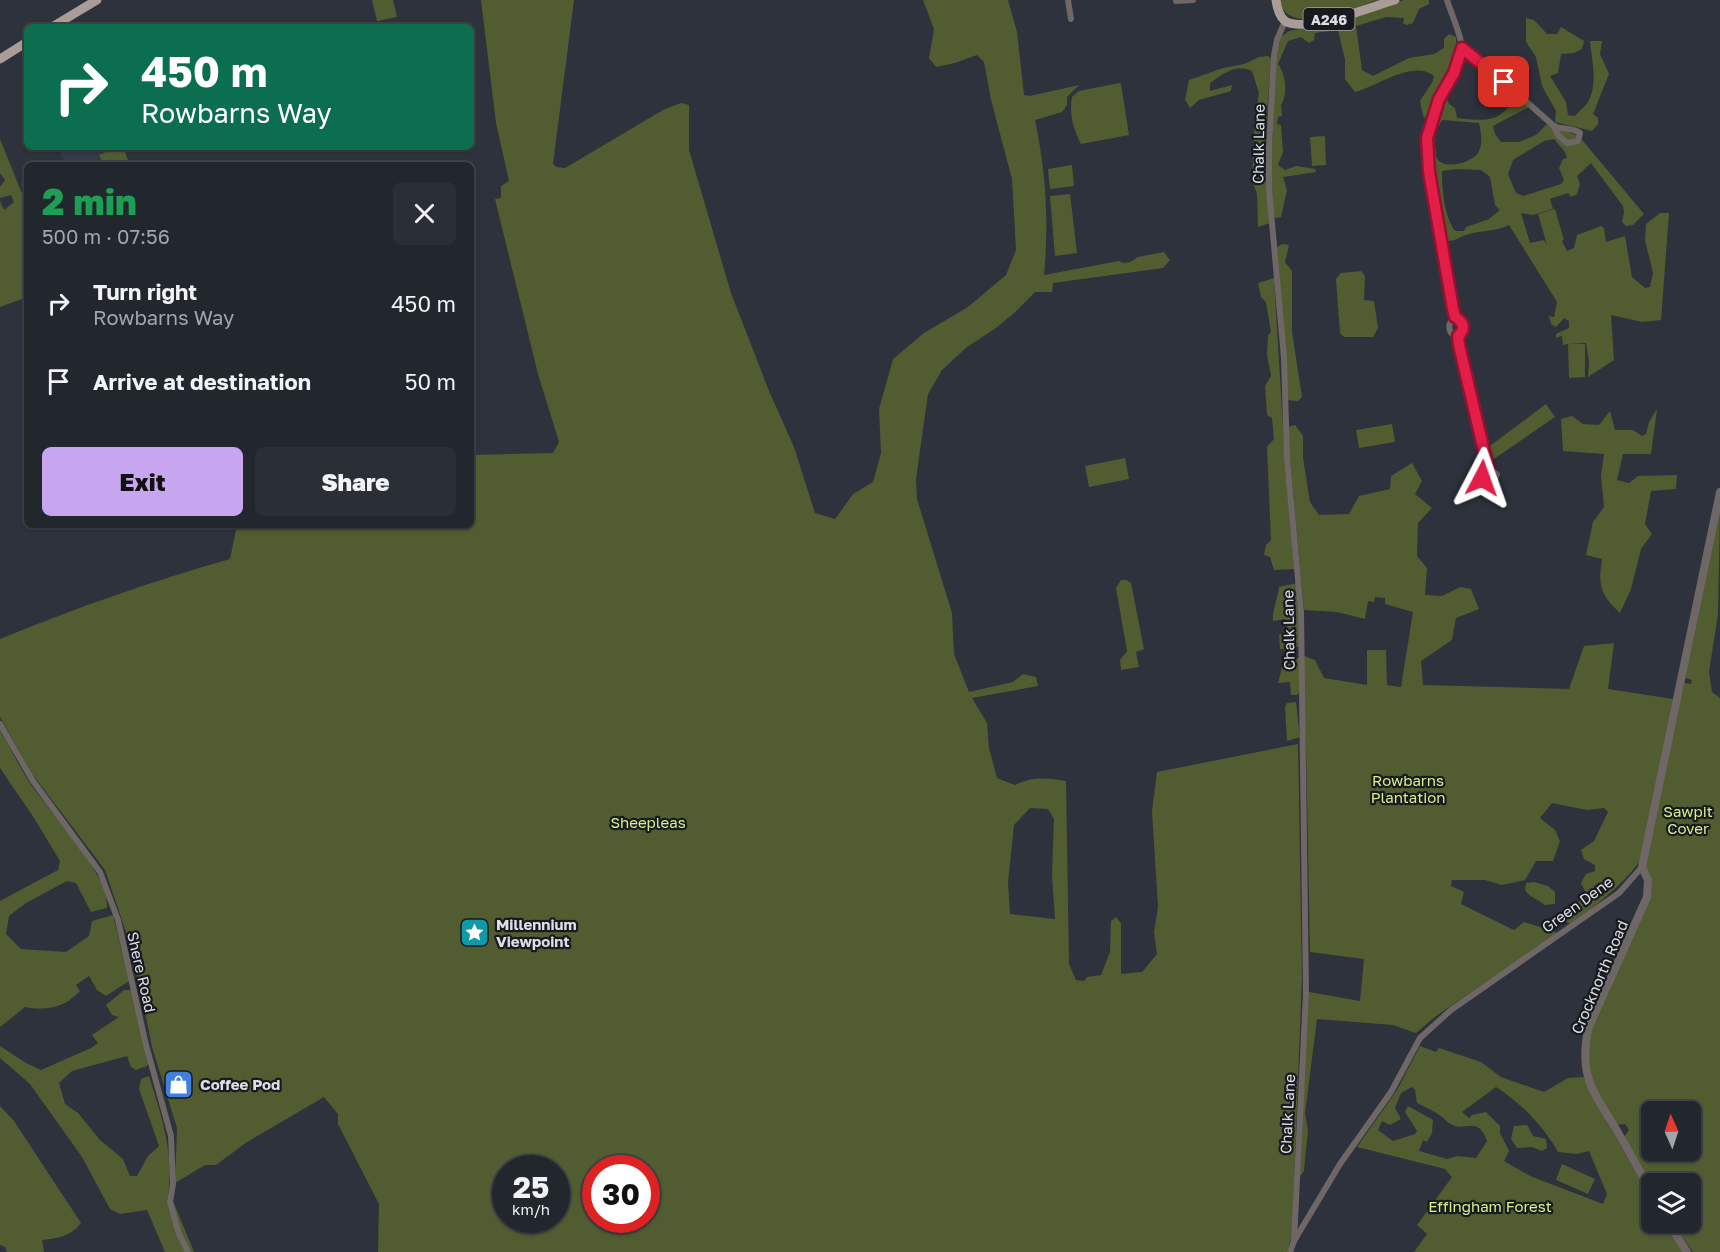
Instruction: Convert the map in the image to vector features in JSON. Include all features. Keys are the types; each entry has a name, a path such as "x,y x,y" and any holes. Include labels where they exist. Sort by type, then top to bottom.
{"main road":[{"path":"57,24 97,0"},
{"name":"A246","path":"1276,0 1280,15 1285,21 1301,26 1395,0"},
{"path":"0,58 24,44"}],"street":[{"path":"1068,0 1071,19"},
{"path":"1176,1 1193,0"},
{"path":"1447,0 1462,48 1554,127"},
{"name":"Chalk Lane","path":"1285,21 1274,55 1269,189 1284,358 1287,458 1301,612 1306,993 1294,1240"},
{"path":"1458,336 1463,332 1463,326 1455,317 1429,172 1427,138 1439,99 1454,73 1462,48"},
{"path":"1455,317 1450,321 1449,327 1452,334 1458,336"},
{"path":"1458,336 1488,468"},
{"name":"Green Dene","path":"1290,1252 1294,1240 1348,1152 1392,1092 1420,1038 1430,1027 1451,1010 1619,894 1642,867 1720,492"},
{"name":"Shere Road","path":"0,724 33,781 100,872 118,920 146,1045 171,1136 173,1184 170,1202 179,1234 188,1252"},
{"name":"Crocknorth Road","path":"1641,1173 1594,1095 1588,1079 1584,1051 1588,1029 1647,897 1648,880 1642,867"},
{"path":"1675,1233 1687,1252"}],"shaded area":[{"path":"59,150 124,150 129,162 64,162"}],"green space":[{"path":"372,0 393,0 397,17 377,21"},
{"name":"Sheepleas","path":"481,0 574,0 553,164 565,168 663,110 681,103 689,105 689,150 731,293 769,391 794,447 815,513 835,519 853,494 873,482 881,453 879,409 893,359 924,333 968,307 1006,275 1016,250 1012,179 991,100 984,62 977,55 936,67 929,58 934,29 923,0 1008,0 1017,32 1024,95 1030,96 1079,85 1067,97 1067,105 1062,112 1035,120 1046,197 1044,275 1119,261 1130,262 1138,257 1164,252 1170,260 1163,268 1053,283 1052,292 1035,292 1014,313 967,347 942,370 928,394 916,479 917,499 952,613 954,654 969,692 1013,682 1023,674 1036,677 1038,686 972,698 987,723 989,748 997,778 1015,785 1040,778 1066,781 1069,964 1076,980 1084,981 1087,977 1101,975 1110,952 1111,921 1116,917 1121,923 1121,974 1142,972 1157,954 1154,932 1158,907 1152,811 1157,772 1298,744 1302,977 1292,1234 1287,1252 378,1252 379,1204 338,1124 338,1114 324,1097 247,1142 216,1165 205,1165 175,1183 177,1128 152,1047 127,935 105,870 33,775 0,717 0,639 114,596 230,559 236,528 474,528 474,455 553,453 559,442 538,374 495,199 501,198 501,186 509,181 496,123","holes":["1030,808 1048,809 1054,819 1052,875 1055,919 1010,914 1008,882 1014,825"]},
{"path":"1278,0 1378,0 1338,14 1308,19 1295,18 1285,12"},
{"path":"1404,0 1429,0 1429,4 1419,9 1413,23 1407,25 1403,23 1404,18 1386,17 1356,26 1362,70 1373,76 1409,58 1434,54 1444,48 1444,39 1449,34 1456,37 1451,69 1427,119 1423,116 1420,101 1434,76 1416,70 1406,72 1355,92 1345,79 1345,60 1338,30 1315,33 1314,40 1309,43 1301,37 1288,41 1278,64 1283,73 1285,90 1281,105 1282,116 1278,117 1277,124 1281,125 1283,152 1278,165 1285,170 1296,166 1315,169 1316,172 1283,177 1287,190 1281,217 1276,218 1273,215 1271,177 1275,61 1281,37 1289,31 1323,25"},
{"path":"1526,18 1534,20 1547,34 1557,34 1561,27 1584,41 1582,49 1574,53 1561,54 1558,73 1550,76 1566,102 1568,115 1575,116 1588,102 1594,80 1590,41 1602,41 1600,54 1609,74 1593,114 1598,118 1598,124 1592,131 1555,122 1556,111 1542,86 1536,57 1526,42"},
{"path":"1268,56 1271,59 1264,156 1270,223 1258,227 1257,194 1252,180 1255,118 1259,93 1252,71 1235,69 1210,83 1210,91 1232,85 1231,91 1199,100 1190,108 1185,100 1189,80"},
{"path":"1119,83 1129,135 1081,144 1072,121 1072,97 1079,91"},
{"path":"1516,96 1529,107 1493,126 1501,142 1519,142 1536,135 1547,124 1576,135 1644,214 1633,225 1626,226 1622,222 1623,206 1591,163 1577,176 1580,184 1577,194 1571,197 1568,193 1550,199 1553,209 1533,215 1521,213 1530,243 1544,240 1547,245 1538,214 1555,209 1564,240 1562,241 1567,251 1574,248 1577,235 1601,226 1604,228 1606,242 1625,236 1632,277 1645,288 1650,287 1653,273 1645,240 1646,224 1660,213 1669,213 1661,320 1642,322 1611,315 1614,360 1588,377 1589,362 1586,343 1569,344 1585,344 1585,377 1569,378 1568,344 1563,345 1562,336 1556,338 1556,334 1569,328 1569,321 1564,318 1556,327 1551,324 1549,316 1554,317 1557,302 1509,225 1499,229 1471,233 1451,241 1443,237 1428,148 1431,127 1442,99 1446,97 1449,104 1455,108 1457,118 1467,119 1491,119 1504,112","holes":["1442,120 1479,123 1481,141 1476,155 1466,161 1453,164 1442,163 1438,160 1435,138","1554,139 1565,152 1567,158 1563,159 1559,168 1564,180 1561,184 1523,196 1516,193 1508,174 1513,160 1544,141","1481,170 1490,177 1495,205 1500,210 1489,219 1466,227 1464,231 1455,231 1446,210 1442,171"]},
{"path":"1325,136 1326,165 1312,166 1310,137"},
{"path":"0,139 24,199 24,298 0,307 0,201 4,210 14,202 11,195 0,198 0,187 5,180 0,173"},
{"path":"105,150 124,150 129,162 102,161 99,155 106,152"},
{"path":"1072,165 1074,186 1050,189 1048,169"},
{"path":"1070,194 1077,253 1055,256 1050,196"},
{"path":"1282,244 1289,245 1285,262 1292,271 1292,332 1302,397 1298,401 1287,400 1277,247"},
{"path":"1361,271 1365,276 1364,300 1374,301 1378,328 1373,337 1344,337 1340,333 1336,279 1341,273"},
{"path":"1274,278 1285,460 1295,569 1274,570 1270,557 1264,555 1266,545 1271,540 1267,447 1274,439 1272,418 1267,415 1265,386 1271,376 1267,355 1268,335 1271,332 1266,302 1261,297 1258,283"},
{"path":"1546,404 1555,417 1491,461 1487,448"},
{"path":"1657,409 1651,454 1623,454 1617,480 1629,483 1638,476 1677,475 1676,489 1651,491 1645,524 1652,534 1641,549 1631,589 1620,613 1604,595 1602,589 1600,576 1602,559 1586,555 1593,522 1604,507 1601,476 1604,454 1563,451 1561,419 1572,416 1583,424 1599,425 1610,411 1615,430 1633,430 1642,436 1646,434 1649,422"},
{"path":"1392,424 1395,442 1359,448 1356,430"},
{"name":"Rowbarns Plantation","path":"1295,425 1303,436 1303,458 1310,502 1319,515 1349,514 1359,496 1390,489 1391,476 1412,463 1422,481 1415,494 1432,508 1418,523 1417,556 1427,568 1425,595 1442,596 1460,587 1471,589 1479,609 1456,618 1452,640 1421,661 1423,685 1569,689 1584,646 1614,643 1608,689 1673,699 1640,861 1617,887 1571,924 1561,920 1561,916 1587,895 1581,883 1586,874 1595,871 1595,865 1584,859 1581,850 1594,841 1608,812 1604,808 1587,810 1552,803 1540,818 1555,830 1560,841 1553,861 1536,861 1525,880 1502,885 1485,880 1452,880 1451,886 1464,892 1461,904 1514,930 1524,922 1556,932 1555,935 1436,1016 1416,1033 1393,1025 1317,1019 1305,1113 1308,1131 1304,1171 1298,1179 1309,992 1360,1001 1364,959 1310,952 1306,744 1303,715 1304,656 1315,660 1324,678 1367,685 1367,650 1386,650 1387,685 1401,687 1413,612 1385,604 1385,598 1375,597 1374,602 1368,601 1365,619 1337,612 1304,610 1287,427"},
{"path":"1125,458 1129,479 1089,487 1085,466"},
{"name":"Sawpit Cover","path":"1720,509 1718,614 1709,672 1712,692 1720,698 1720,1252 1693,1252 1680,1233 1701,1233 1701,1173 1644,1173 1624,1137 1629,1130 1625,1124 1617,1125 1596,1091 1589,1070 1588,1058 1591,1029 1649,901 1645,861 1684,683 1691,684 1692,680 1685,678"},
{"path":"1121,580 1131,583 1144,649 1136,652 1139,667 1121,670 1120,660 1127,651 1116,588"},
{"path":"1297,583 1299,646 1294,649 1280,649 1279,635 1288,630 1285,619 1273,621 1279,587"},
{"path":"1291,657 1299,658 1299,693 1297,695 1291,695 1290,682 1278,683 1282,667 1288,664"},
{"path":"1296,702 1300,737 1287,741 1285,707 1287,703"},
{"path":"0,730 30,783 89,862 106,895 107,908 91,912 76,883 67,881 26,903 9,916 6,934 21,949 66,952 89,936 92,921 113,915 129,981 106,996 97,990 89,976 76,985 80,991 68,1001 55,1007 41,1009 25,1007 0,1027 0,901 58,870 60,861 0,768"},
{"path":"1534,882 1548,886 1555,892 1555,904 1545,905 1527,893 1526,883"},
{"path":"124,990 131,990 149,1062 147,1066 136,1070 131,1067 127,1056 72,1071 59,1083 65,1104 78,1113 100,1140 123,1159 130,1176 137,1176 148,1156 159,1146 139,1089 141,1079 149,1076 169,1153 167,1202 173,1201 194,1252 165,1252 147,1210 120,1214 110,1209 82,1157 30,1084 0,1058 0,1046 41,1070 91,1048 98,1043 92,1035 119,1017 112,1015 106,1005"},
{"name":"Effingham Forest","path":"1420,1046 1436,1052 1439,1048 1481,1062 1501,1077 1544,1092 1568,1078 1584,1077 1592,1096 1641,1181 1641,1233 1672,1233 1684,1252 1414,1252 1427,1234 1417,1225 1452,1177 1445,1169 1357,1147 1397,1090","holes":["1412,1087 1415,1090 1417,1103 1448,1122 1460,1127 1479,1128 1487,1141 1476,1158 1457,1156 1447,1159 1419,1151 1423,1140 1427,1142 1432,1133 1433,1120 1408,1106 1405,1112 1417,1131 1415,1134 1393,1141 1378,1130 1382,1121 1390,1125 1401,1119 1395,1108 1401,1093","1496,1087 1531,1116 1558,1152 1577,1154 1589,1151 1607,1194 1603,1204 1530,1176 1504,1161 1509,1151 1500,1133 1500,1126 1486,1112 1472,1115 1469,1118 1462,1112"]},
{"path":"0,1106 14,1121 81,1223 68,1234 42,1240 44,1252 7,1252 5,1247 0,1245"},
{"path":"1527,1125 1533,1136 1546,1139 1547,1148 1542,1151 1532,1147 1517,1148 1511,1139 1514,1126"},
{"path":"1562,1164 1595,1179 1588,1194 1556,1180"}],"place":[{"name":"Millennium Viewpoint","path":"475,933"},
{"name":"Coffee Pod","path":"179,1084"}],"route":[{"path":"1482,478 1483,472 1488,468 1459,345 1458,336 1463,332 1463,326 1455,317 1447,278 1429,172 1427,138 1439,99 1454,73 1462,48 1504,82"}]}
